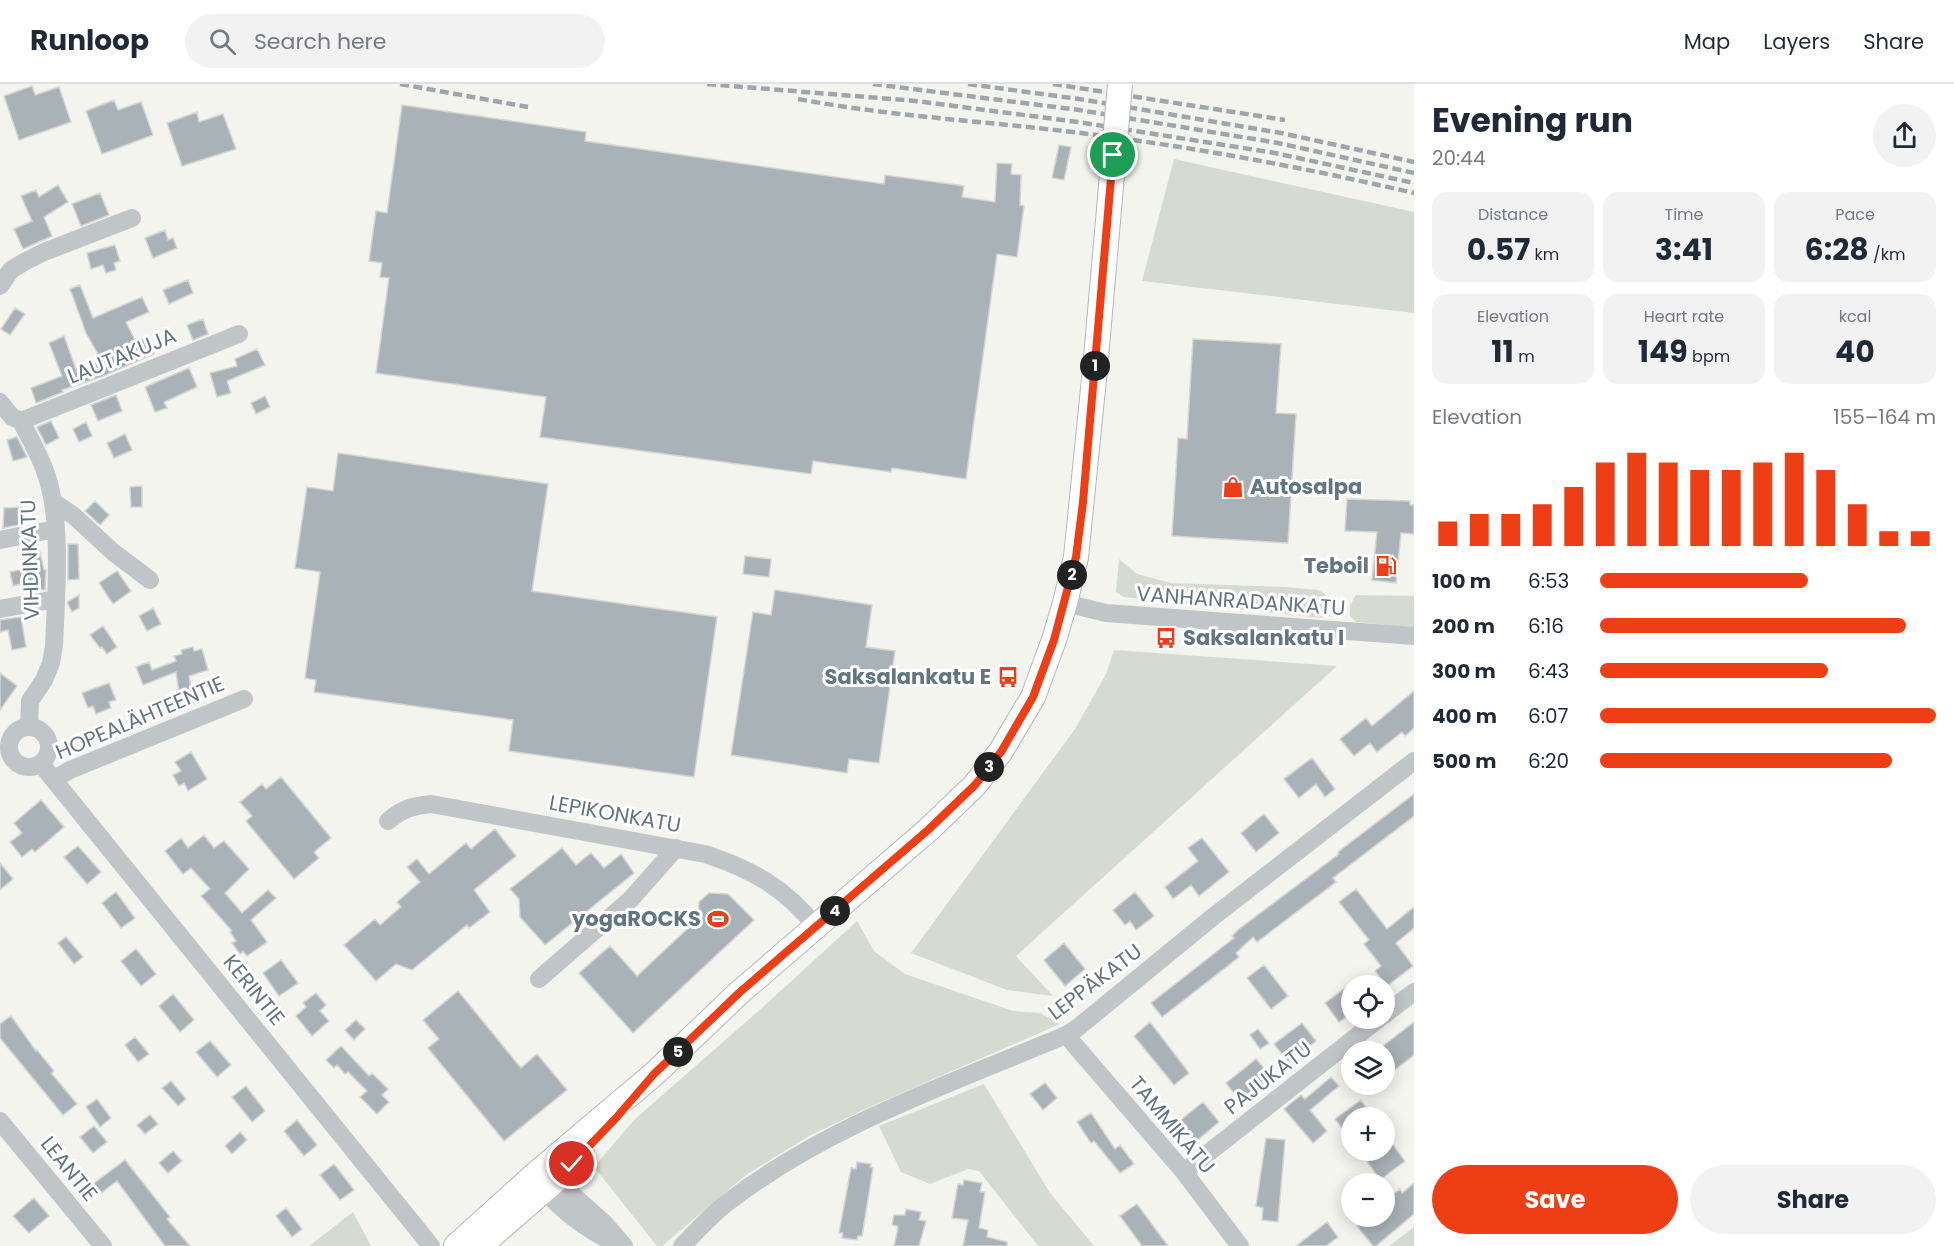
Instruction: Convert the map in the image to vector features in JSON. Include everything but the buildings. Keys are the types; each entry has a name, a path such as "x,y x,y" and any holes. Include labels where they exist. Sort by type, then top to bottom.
{"main road":[{"path":"480,1246 546,1180 616,1118 654,1074 740,992 928,830 975,785 1001,752 1033,697 1054,640 1076,557 1120,84"},
{"path":"456,1246 546,1180"}],"street":[{"path":"0,286 11,270 24,262 132,218"},
{"name":"LAUTAKUJA","path":"21,421 239,334"},
{"name":"VIHDINKATU","path":"0,402 12,417 21,421 45,471 53,502 56,529 54,646 51,663 44,680 30,701 29,727"},
{"path":"53,502 74,516 113,552 150,580"},
{"path":"0,540 56,529"},
{"path":"0,609 56,599"},
{"name":"VANHANRADANKATU","path":"1065,603 1106,613 1414,636"},
{"name":"HOPEALÄHTEENTIE","path":"54,779 70,770 244,699"},
{"path":"29,727 40,730 48,739 49,752 41,764 30,768 18,765 2,742 18,729 29,727"},
{"name":"LEPPÄKATU","path":"682,1246 726,1203 779,1166 900,1104 1066,1035 1414,760"},
{"name":"KERINTIE","path":"41,764 432,1246"},
{"name":"LEPIKONKATU","path":"388,821 402,810 431,804 705,854 732,863 761,878 801,908 816,927"},
{"path":"539,979 631,899 676,848"},
{"path":"1395,1007 1414,992"},
{"name":"PAJUKATU","path":"1184,1172 1366,1029"},
{"name":"TAMMIKATU","path":"1066,1035 1184,1172 1240,1246"},
{"name":"LEANTIE","path":"0,1121 103,1246"},
{"path":"546,1180 563,1209 593,1233 622,1246"}],"shaded area":[{"path":"1174,159 1414,212 1414,313 1142,281"},
{"path":"1119,559 1137,574 1171,583 1318,590 1325,594 1329,610 1322,618 1124,597 1116,592"},
{"path":"1356,595 1414,596 1414,628 1356,622 1350,616 1350,605"},
{"path":"1114,650 1337,666 1016,956 1053,996 1007,990 911,953 1075,729 1106,674"},
{"path":"857,921 874,951 905,974 1013,1011 1040,1013 1060,1024 874,1105 809,1136 746,1175 662,1246 657,1246 594,1167 635,1119"},
{"path":"984,1084 1050,1193 1094,1246 1038,1246 979,1171 968,1169 930,1184 901,1172 879,1126"},
{"path":"353,1212 371,1246 309,1246"},
{"path":"1414,1227 1414,1246 1389,1246"}],"railway":[{"path":"400,84 528,107"},
{"path":"707,84 916,101 1078,122 1275,153 1414,183"},
{"path":"873,84 1079,110 1278,143 1414,173"},
{"path":"968,84 1079,99 1281,133 1414,162"},
{"path":"1053,84 1285,120"},
{"path":"798,99 867,110 1073,132 1159,144 1330,174 1414,193"}],"place":[{"name":"Autosalpa","path":"1233,487"},
{"name":"Teboil","path":"1386,566"},
{"name":"Saksalankatu I","path":"1166,638"},
{"name":"Saksalankatu E","path":"1008,677"},
{"name":"yogaROCKS","path":"718,919"}],"route":[{"path":"572,1164 654,1074 740,992 857,893 975,785 1001,752 1033,697 1054,640 1076,557 1083,502 1113,155"}]}
